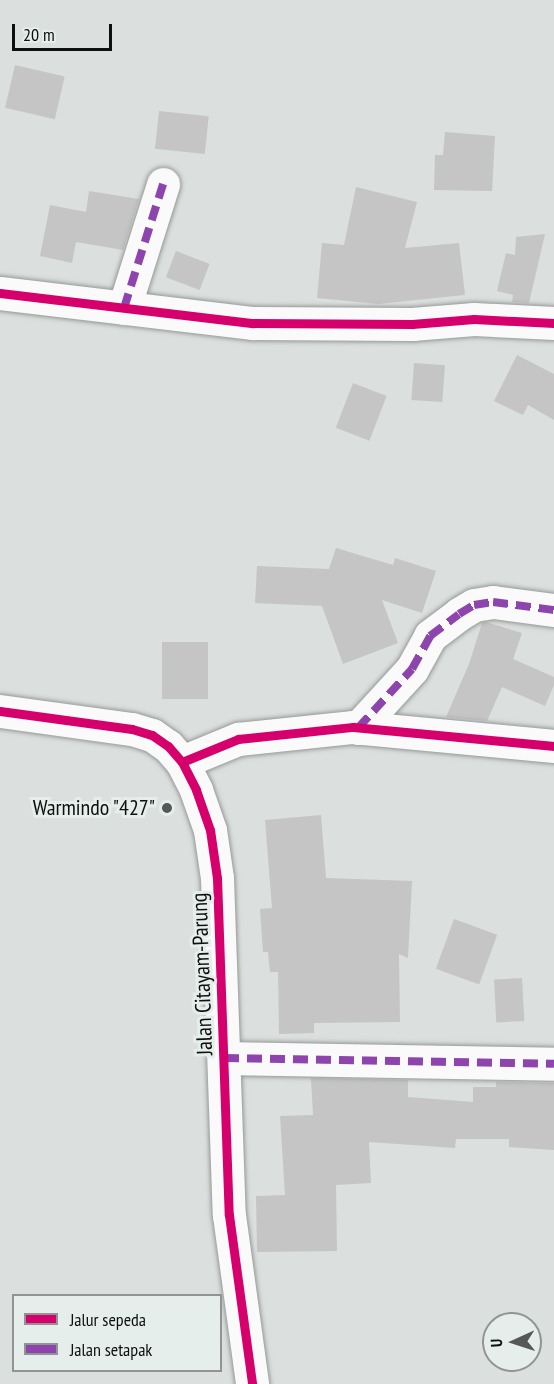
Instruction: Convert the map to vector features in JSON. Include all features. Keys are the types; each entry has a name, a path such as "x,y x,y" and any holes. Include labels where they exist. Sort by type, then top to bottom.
{"street":[{"path":"124,308 163,184"},
{"path":"0,293 253,322 412,324 474,319 554,323"},
{"path":"358,728 412,669 430,636 459,614 474,605 493,602 554,610"},
{"name":"Jalan Citayam-Parung","path":"0,711 132,729 152,735 182,762 196,790 210,830 217,878 229,1215 252,1384"},
{"path":"182,762 238,739 358,728 538,747 554,746"},
{"path":"225,1058 554,1064"}],"building":[{"path":"15,65 65,76 55,119 5,108"},
{"path":"159,111 209,116 205,154 155,149"},
{"path":"445,132 495,136 492,191 434,190 435,155 443,155"},
{"path":"356,187 417,202 405,248 459,243 465,295 378,304 317,298 322,243 344,245"},
{"path":"89,191 139,199 123,250 76,242 72,263 40,256 50,205 86,212"},
{"path":"545,234 529,303 512,302 513,295 497,291 506,253 515,255 516,237"},
{"path":"176,251 210,264 200,290 166,277"},
{"path":"517,355 554,374 554,420 528,405 523,415 494,401"},
{"path":"414,363 445,365 442,402 411,400"},
{"path":"353,383 387,396 369,441 336,428"},
{"path":"336,548 393,565 395,558 436,571 422,613 382,600 398,643 343,664 322,606 255,603 257,566 329,569"},
{"path":"486,622 522,633 513,659 554,677 554,685 545,706 502,687 487,721 446,717 469,664 482,623"},
{"path":"162,642 208,642 208,699 162,699"},
{"path":"321,815 326,878 412,881 408,958 399,954 400,1022 314,1023 314,1033 279,1034 278,972 270,972 268,952 263,952 260,909 272,908 265,820"},
{"path":"454,919 497,935 479,985 436,969"},
{"path":"522,978 524,1021 496,1022 494,979"},
{"path":"311,1078 408,1080 408,1097 473,1102 473,1087 496,1087 496,1082 554,1083 554,1150 509,1147 509,1139 456,1139 455,1148 369,1142 371,1183 336,1185 337,1251 257,1252 256,1196 285,1195 280,1116 313,1115"}],"marked path":[{"path":"124,308 163,184"},
{"path":"358,728 412,669 430,636 459,614 474,605 493,602 554,610"},
{"path":"224,1058 554,1064"}],"cycle path":[{"path":"0,293 253,323 412,324 474,319 554,323"},
{"path":"0,711 132,729 152,735 168,746 182,762 196,790 210,830 217,878 229,1215 252,1384"},
{"path":"182,762 238,739 353,727 554,746"}],"place":[{"name":"Warmindo \"427\"","path":"167,808"}]}
